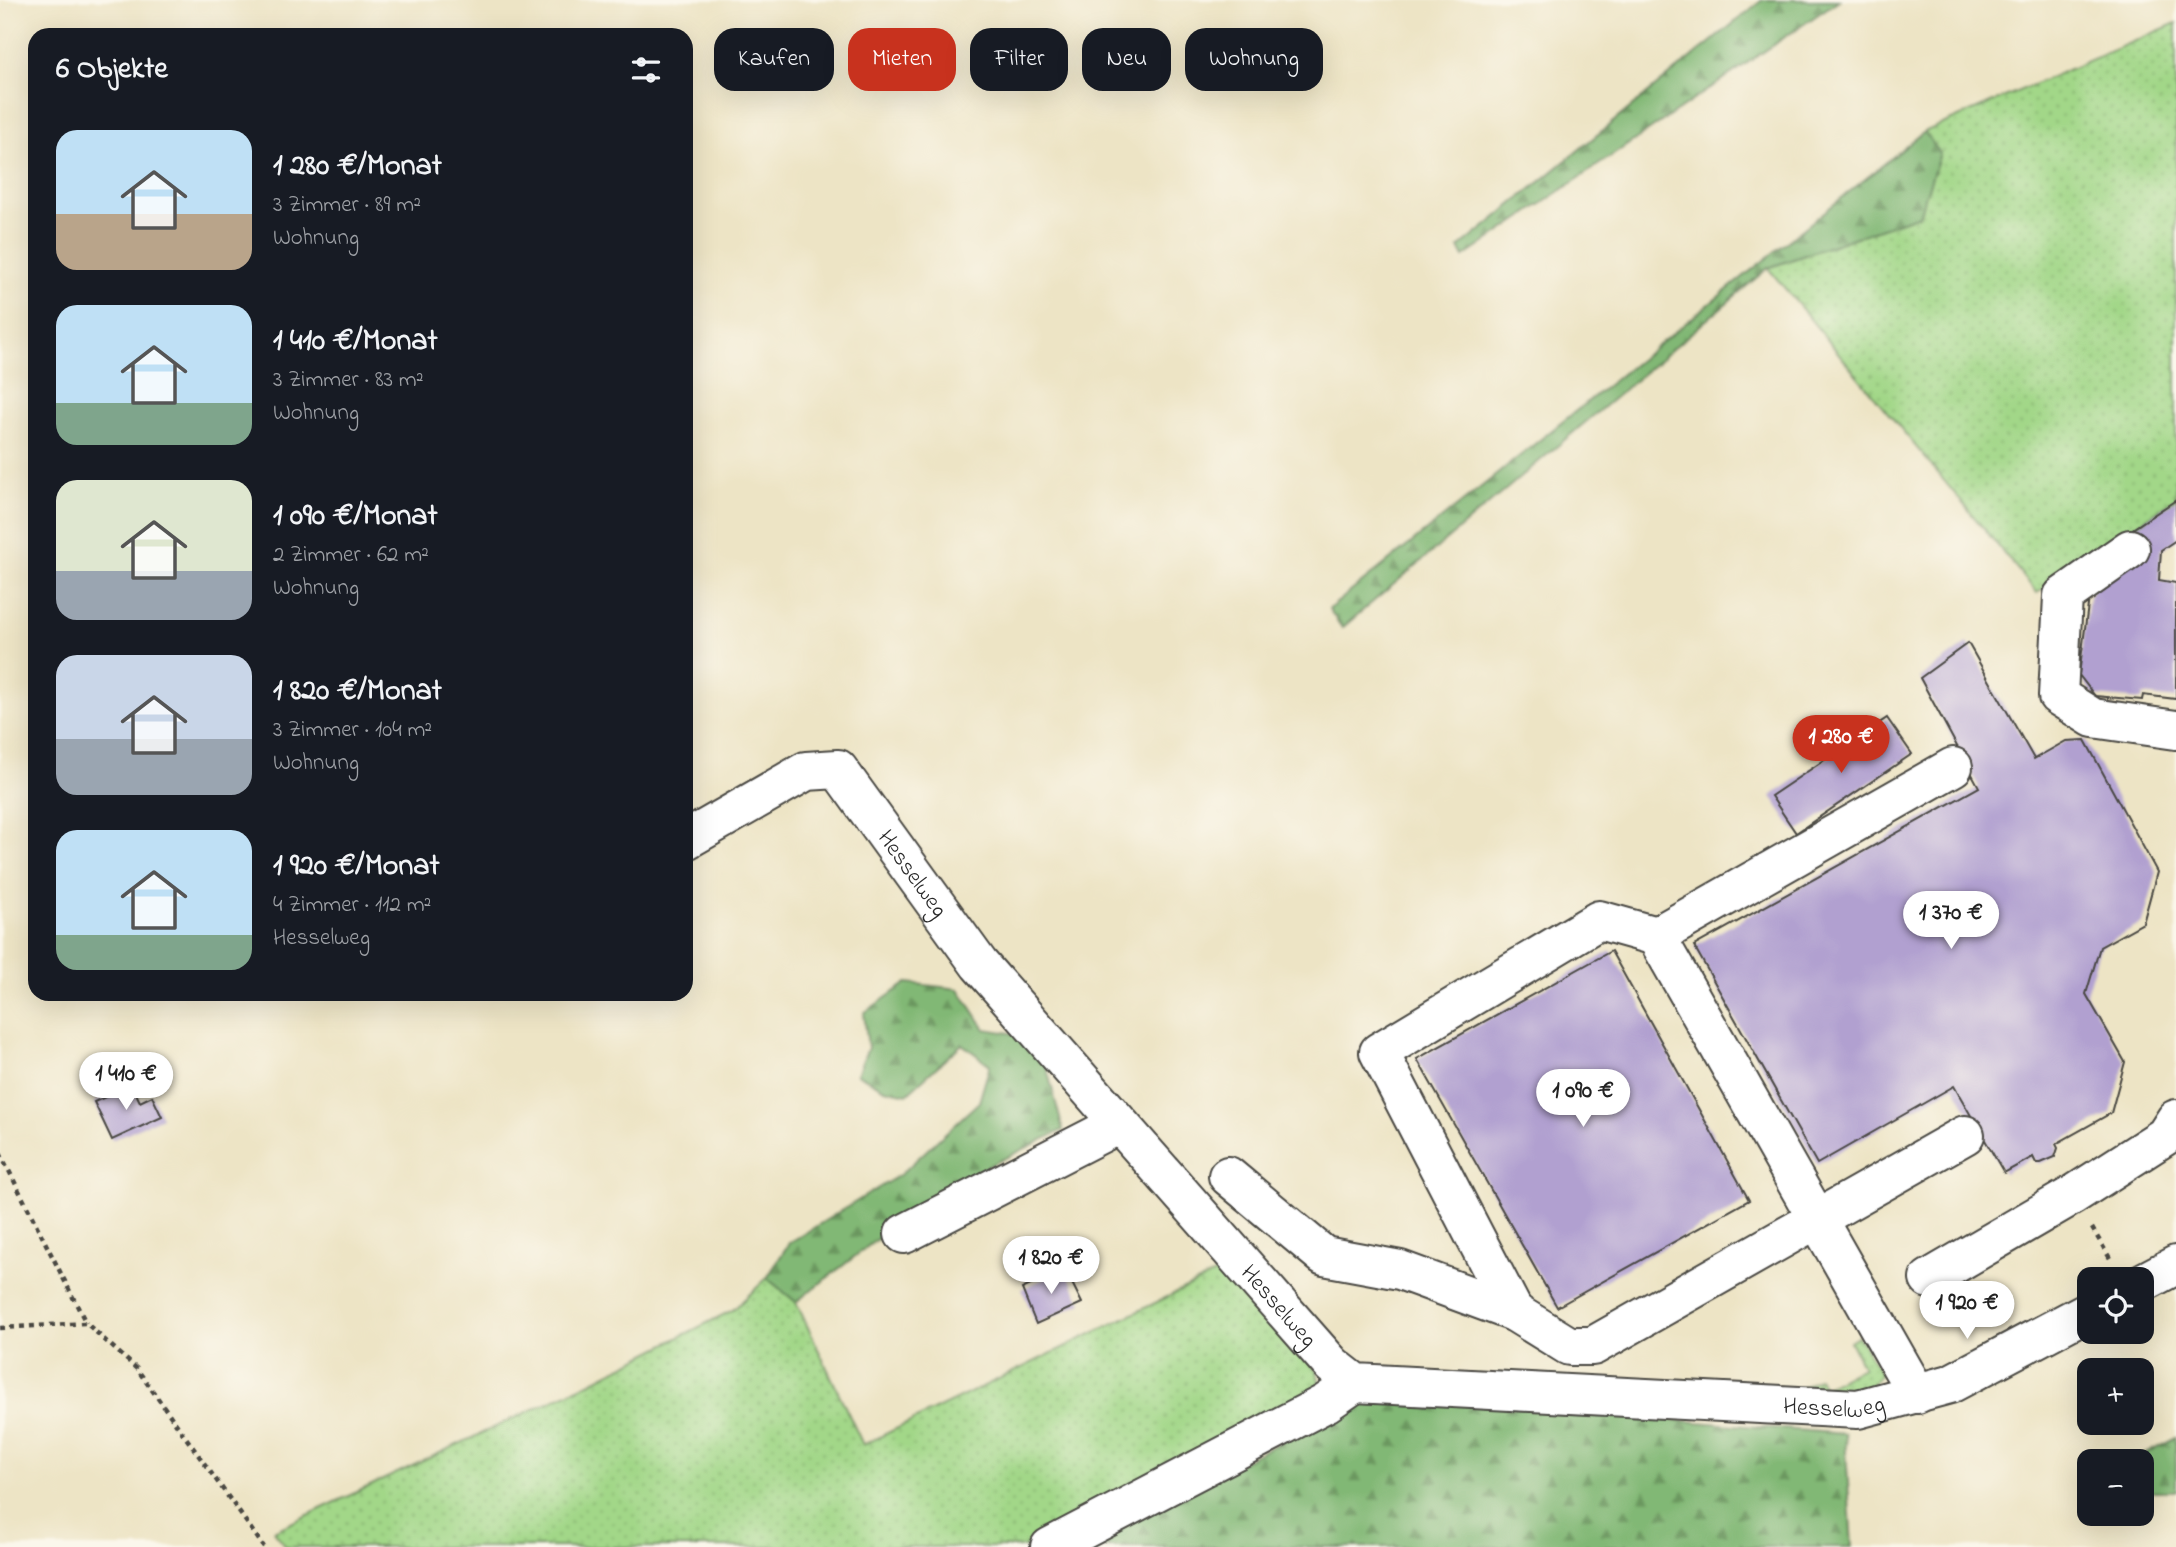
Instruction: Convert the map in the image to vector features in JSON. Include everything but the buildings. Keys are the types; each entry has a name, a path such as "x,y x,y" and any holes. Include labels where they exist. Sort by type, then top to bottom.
{"street":[{"path":"2130,549 2063,596 2057,696 2093,718 2176,730"},
{"path":"1656,936 1953,767"},
{"name":"Hesselweg","path":"693,836 806,771 838,769 979,964 1332,1365 1355,1383 1858,1409 1950,1384 2077,1317"},
{"path":"1514,1312 1379,1052 1600,920 1656,936 1917,1394"},
{"path":"1929,1279 2119,1166 2165,1136 2176,1119"},
{"path":"904,1234 1119,1124"},
{"path":"1228,1176 1324,1256 1400,1270 1514,1312 1569,1346 1593,1346 1965,1135"},
{"path":"2154,1277 2176,1265"},
{"path":"1050,1547 1325,1403 1355,1383"}],"path":[{"path":"0,1153 86,1323 137,1369 264,1547"},
{"path":"0,1328 86,1323"}],"green space":[{"path":"1762,0 1839,0 1464,257 1459,248"},
{"path":"2176,23 2176,498 2037,593 1768,268 1919,215 1940,154 1924,132"},
{"path":"1924,132 1940,153 1919,215 1768,268 1342,628 1329,609"},
{"path":"907,983 959,989 985,1029 1023,1035 1046,1065 1063,1130 943,1188 796,1302 767,1278 789,1243 901,1174 979,1102 990,1065 962,1044 907,1094 885,1089 857,1074 868,1048 864,1013"},
{"path":"1229,1267 1317,1370 1320,1387 1304,1401 1025,1547 286,1547 274,1531 589,1383 733,1310 767,1278 796,1302 863,1445"},
{"path":"1858,1336 1881,1374 1872,1384 1862,1391 1840,1397 1791,1393 1819,1378 1824,1388 1863,1367 1850,1341"},
{"path":"1377,1396 1845,1434 1852,1547 1078,1547 1332,1415"},
{"path":"2176,1438 2176,1491 2154,1491 2154,1450"}]}
